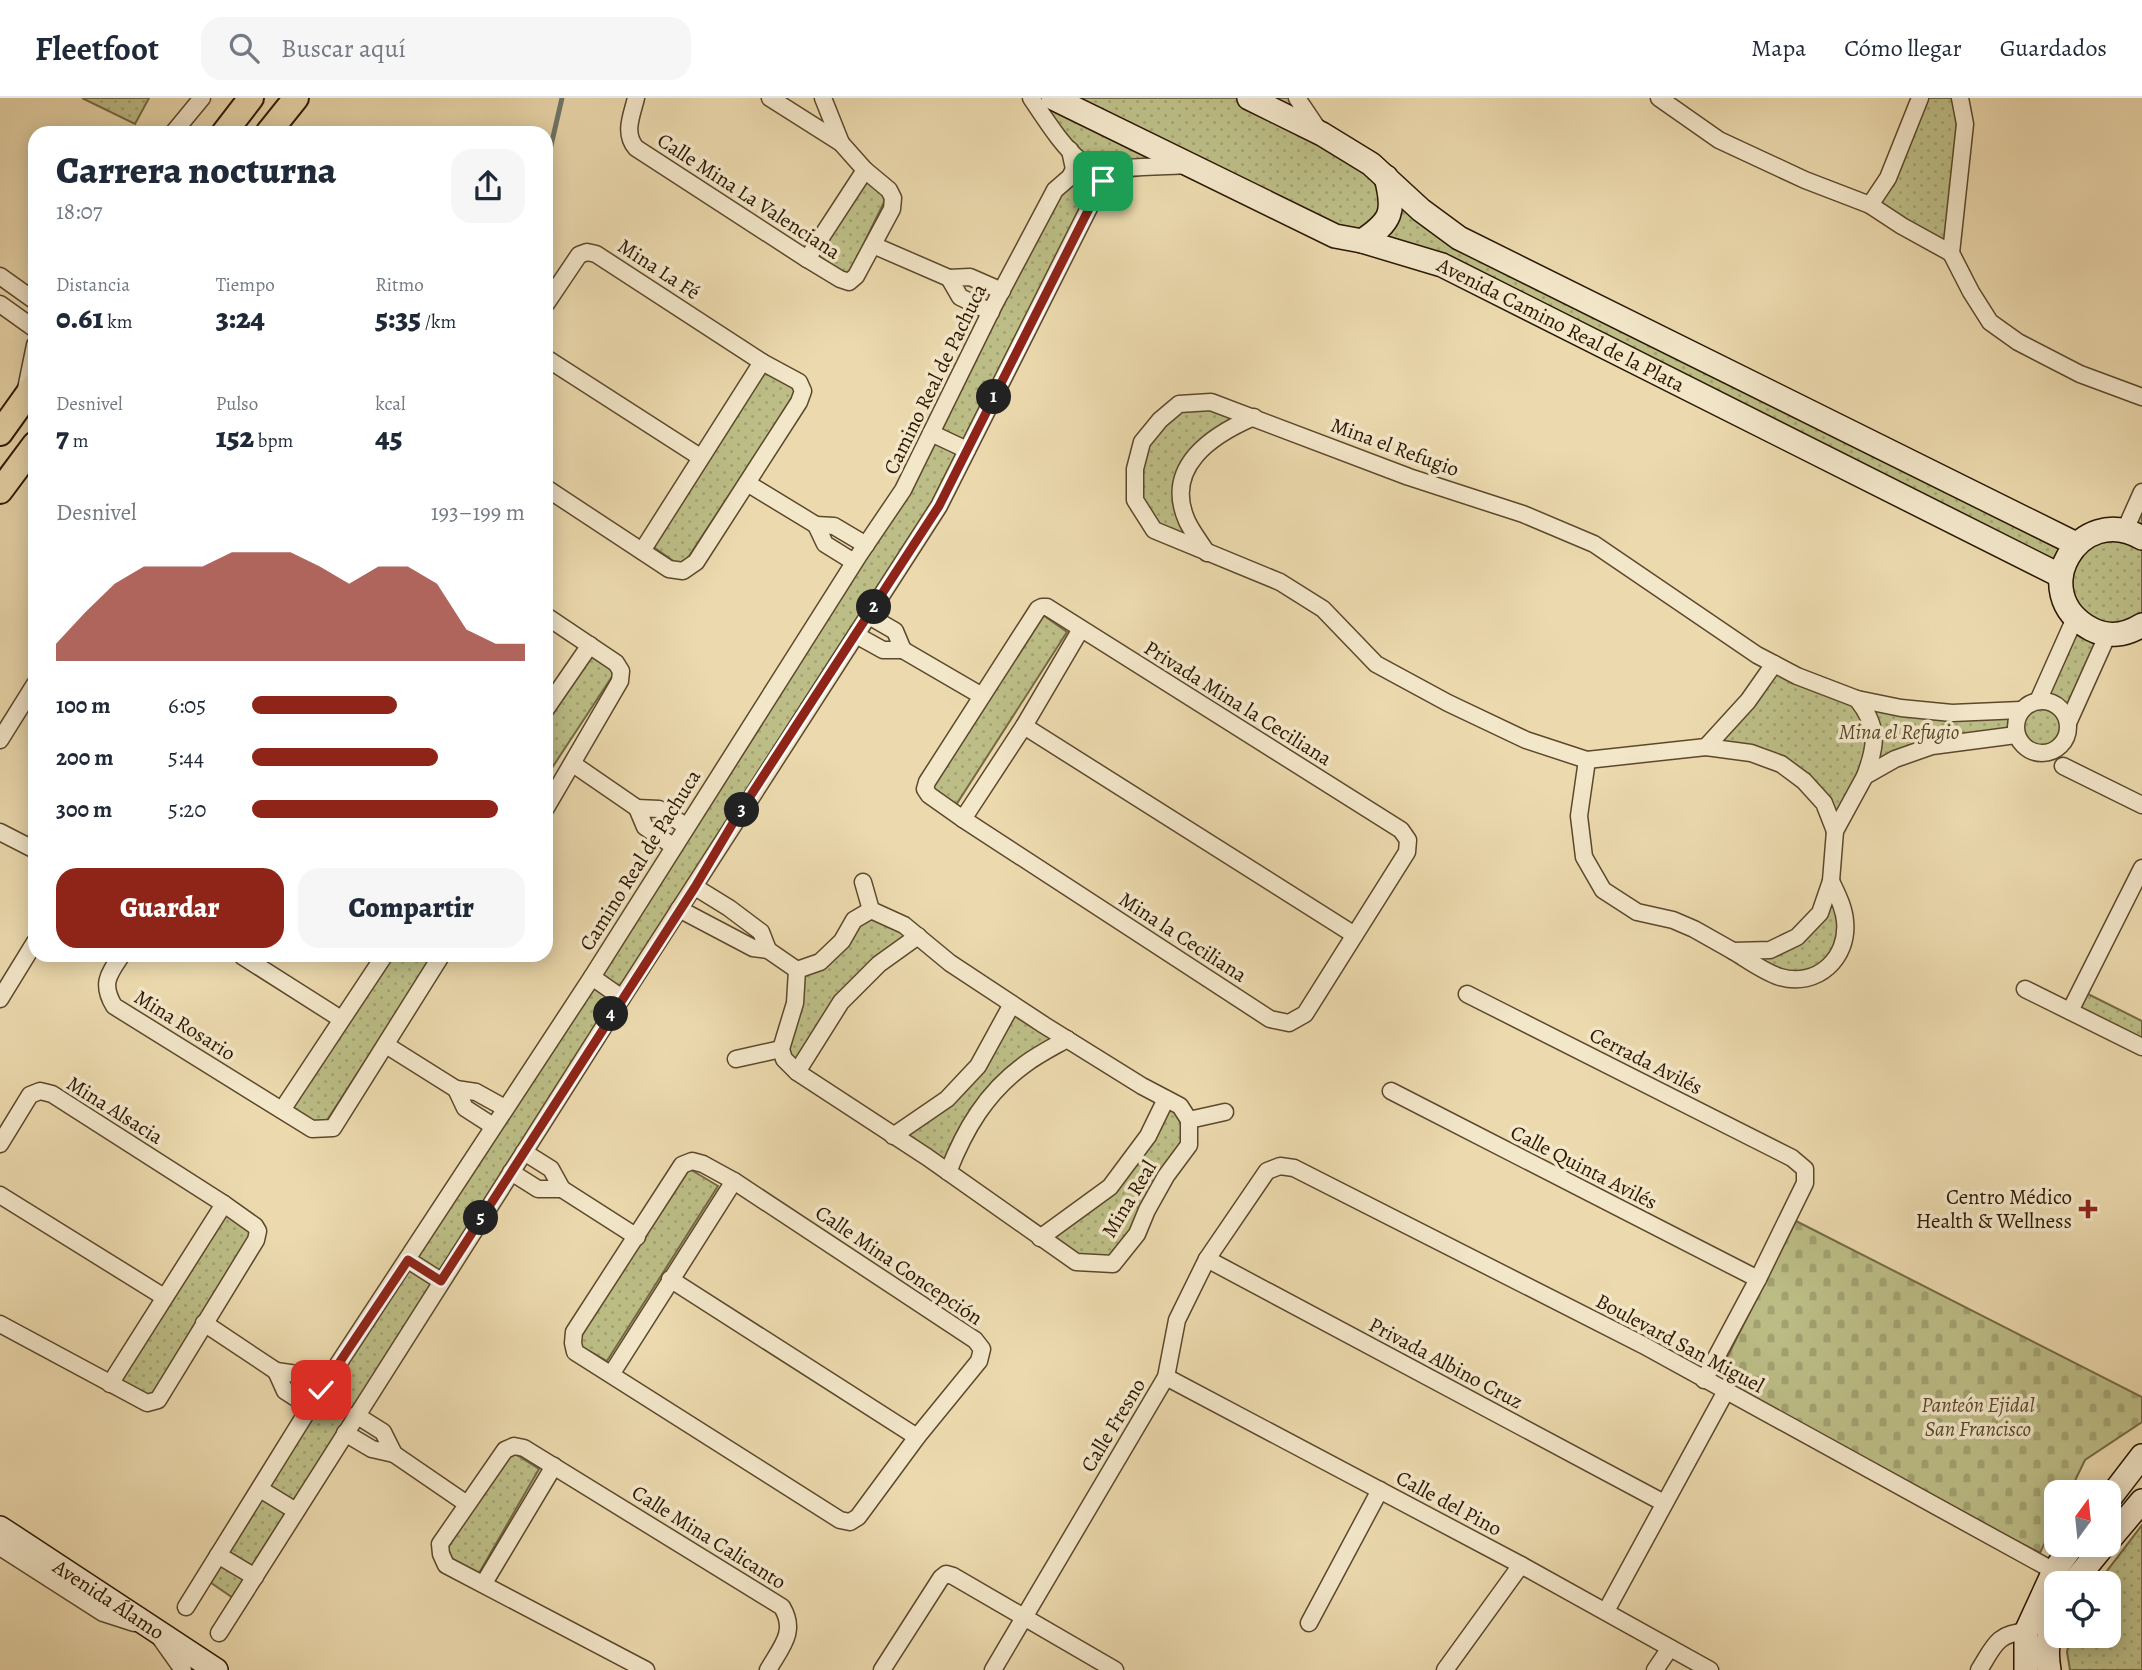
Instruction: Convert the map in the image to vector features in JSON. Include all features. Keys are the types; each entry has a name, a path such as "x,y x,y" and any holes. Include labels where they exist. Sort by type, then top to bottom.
{"main road":[{"path":"229,126 251,98"},
{"path":"274,126 296,98"},
{"name":"Avenida Camino Real de la Plata","path":"1053,98 1335,236 1362,241 1442,265 2061,576"},
{"name":"Avenida Camino Real de la Plata","path":"1249,98 1322,134 1371,164 1422,210 1459,238 2076,544"},
{"path":"1362,241 1384,225 1391,211 1392,199 1386,177"},
{"path":"0,433 28,393"},
{"path":"0,491 28,453"},
{"path":"2134,534 2107,529 2091,534 2076,544 2066,558 2061,576 2062,594 2075,618 2097,632 2127,633 2142,625"},
{"path":"2121,1483 2142,1456"},
{"path":"2121,1526 2142,1501"},
{"name":"Avenida Álamo","path":"0,1528 216,1670"},
{"path":"2071,1571 2088,1558"},
{"path":"2026,1670 2026,1632 2044,1605"},
{"path":"2048,1648 2049,1670"}],"street":[{"path":"179,126 202,98"},
{"name":"Calle Mina La Valenciana","path":"636,98 628,130 630,142 636,148 807,259 849,282 856,276 873,244"},
{"path":"770,98 841,144 865,170 889,190 893,198 892,209 873,244 949,278 970,277 1002,291"},
{"path":"823,98 841,144"},
{"path":"1031,98 1070,150 1081,161 1097,169 1190,165"},
{"path":"1297,98 1322,134"},
{"path":"1659,98 1719,140 1870,205 1951,253 1990,322 2018,342 2080,374 2142,397"},
{"path":"1870,205 1888,178 1920,98"},
{"path":"1951,253 1965,124 1960,98"},
{"name":"Camino Real de Pachuca","path":"186,1607 310,1407 592,977 685,826 903,490 1055,190 1067,164 1070,150"},
{"path":"807,259 865,170"},
{"path":"219,1633 441,1281 695,887 736,818 939,506 1109,170"},
{"name":"Mina La Fé","path":"553,294 579,255 587,252 597,254 762,362 799,383 803,391 799,402 696,562 683,571 669,569 553,493"},
{"path":"0,276 28,296"},
{"path":"949,278 960,297 991,312"},
{"path":"0,304 28,324"},
{"path":"553,362 700,457"},
{"path":"642,551 762,362"},
{"name":"Mina el Refugio","path":"1835,831 1824,803 1804,781 1781,764 1751,753 1706,747 1587,760 1526,740 1448,703 1376,664 1323,609 1301,595 1279,582 1154,530 1135,500 1135,469 1142,442 1160,420 1180,404 1211,402 1409,477 1524,514 1594,544 1774,664 1797,676 1857,699 1900,708 1952,713 2021,710"},
{"path":"1208,554 1187,520 1181,496 1186,467 1204,445 1227,428 1254,417"},
{"path":"931,433 967,450"},
{"path":"747,483 816,525 835,526 866,545"},
{"path":"2134,534 2142,492"},
{"path":"816,525 825,544 854,562"},
{"name":"Privada Mina la Ceciliana","path":"1042,607 1047,607 1401,830 1408,840"},
{"name":"Mina la Ceciliana","path":"1042,607 1038,609 926,782 925,789 929,795 963,819 1270,1018 1289,1023 1305,1014 1407,852 1408,840"},
{"path":"869,616 895,631 903,650"},
{"path":"2038,701 2075,618"},
{"path":"553,621 616,663 621,671 620,681 553,797"},
{"path":"963,819 1024,726 1081,629"},
{"path":"2068,723 2054,703 2038,701 2021,710 2015,727 2016,735 2027,749 2044,753 2055,750 2065,740 2068,723 2108,634"},
{"path":"856,635 883,650 903,650 982,696"},
{"path":"553,699 590,645"},
{"path":"1706,747 1748,701 1774,664"},
{"path":"0,740 28,695"},
{"name":"Mina el Refugio","path":"1733,951 1770,950 1797,937 1820,913 1831,881 1835,831 1865,776 1874,753 1875,735 1869,715 1857,699"},
{"path":"1024,726 1353,934"},
{"path":"1865,776 1895,759 1932,746 2016,735"},
{"name":"Mina el Refugio","path":"1587,760 1579,816 1584,857 1604,890 1637,912 1673,920 1780,977 1800,980 1825,973 1837,959 1845,940 1845,921 1831,881"},
{"path":"573,764 636,808 645,827 673,846"},
{"path":"2063,766 2142,806"},
{"path":"636,808 659,809 685,826"},
{"path":"0,832 28,846"},
{"path":"2070,1011 2142,868"},
{"path":"863,882 870,910"},
{"path":"695,887 761,932 768,950"},
{"path":"679,909 753,948 768,950 797,970"},
{"path":"870,910 904,925 950,962 1012,1004 1180,1106 1189,1120 1225,1112"},
{"path":"797,970 820,962 842,941 854,920 870,910"},
{"path":"797,1072 841,1002 879,964 918,936"},
{"path":"0,999 28,953"},
{"name":"Mina Rosario","path":"117,962 108,975 107,994 114,1006 312,1129 333,1128 437,962"},
{"path":"252,962 341,1018"},
{"path":"282,1110 380,962"},
{"path":"736,1059 781,1049 795,1003 797,970"},
{"path":"592,977 622,998"},
{"path":"2025,989 2142,1047"},
{"name":"Cerrada Avilés","path":"1467,994 1792,1158 1805,1169 1805,1182 1758,1279"},
{"path":"893,1136 947,1099 978,1066 1012,1004"},
{"path":"948,1172 963,1135 991,1095 1024,1064 1067,1039"},
{"path":"386,1045 457,1089 476,1092 505,1108"},
{"name":"Mina Real","path":"781,1049 785,1059 797,1072 948,1172 1076,1262 1113,1264 1137,1234 1166,1176 1189,1145 1189,1120"},
{"path":"457,1089 465,1108 493,1126"},
{"name":"Mina Alsacia","path":"0,1144 30,1096 40,1091 52,1094 224,1204 258,1231 256,1240 158,1399 147,1403 0,1324"},
{"name":"Calle Quinta Avilés","path":"1391,1091 1758,1279"},
{"name":"Mina Real","path":"1040,1238 1110,1187 1148,1136 1166,1099"},
{"path":"524,1152 551,1169 562,1189 637,1237"},
{"name":"Calle Mina Concepción","path":"692,1161 703,1164 734,1181 975,1340 982,1349 979,1361 917,1437 858,1517 850,1522 840,1520 575,1352 574,1332 682,1165 692,1161"},
{"name":"Calle Fresno","path":"993,1670 1166,1377 1177,1320 1207,1259 1267,1171 1280,1166"},
{"name":"Boulevard San Miguel","path":"1280,1166 1294,1168 1630,1339 2052,1571"},
{"path":"511,1172 538,1189 562,1189"},
{"path":"612,1373 734,1181"},
{"path":"0,1195 164,1297"},
{"path":"110,1384 224,1204"},
{"name":"Privada Albino Cruz","path":"1207,1259 1664,1503"},
{"path":"408,1260 441,1281"},
{"path":"670,1279 917,1437"},
{"path":"1704,1380 1758,1279"},
{"path":"204,1323 276,1371 297,1374 321,1390"},
{"path":"276,1371 285,1391 310,1407"},
{"name":"Calle del Pino","path":"1166,1377 1521,1565 1710,1670"},
{"path":"1606,1611 1726,1391"},
{"path":"356,1415 383,1432 394,1454"},
{"path":"345,1433 372,1449 394,1454 467,1504"},
{"name":"Calle Mina Calicanto","path":"646,1670 446,1565 440,1544 505,1450 514,1446 524,1448 782,1607 790,1620 788,1635 768,1670"},
{"path":"484,1583 554,1466"},
{"path":"260,1489 296,1511"},
{"path":"1308,1623 1380,1490"},
{"path":"0,1547 103,1613 155,1630 183,1670"},
{"path":"218,1555 255,1577"},
{"path":"1445,1670 1521,1565"},
{"path":"882,1670 946,1574 1115,1670"},
{"path":"1979,1670 1998,1640 2011,1632 2026,1632"},
{"path":"1655,1670 1670,1648"}],"green space":[{"path":"82,98 149,98 135,124"},
{"path":"1036,98 1297,98 1322,134 1421,210 2076,544 2125,530 2142,492 2142,625 2115,634 2068,723 2065,739 2059,746 2044,753 2035,752 2027,749 2016,735 1968,742 1865,776 1835,831 1824,803 1781,764 1706,747 1774,664 1901,708 2026,705 2031,702 2075,618 2061,576 1404,253 1190,165 1109,170 939,506 239,1602 204,1578 903,490 1067,165 1070,150"},
{"path":"1920,98 1960,98 1951,253 1870,205"},
{"path":"867,175 887,196 848,276 812,256"},
{"path":"766,369 797,391 682,567 652,546"},
{"path":"1179,404 1254,417 1204,445 1181,496 1208,554 1154,530 1135,500 1142,442"},
{"path":"1043,615 1067,632 956,805 931,789"},
{"path":"587,654 615,672 553,766 553,705"},
{"path":"1831,881 1840,901 1837,959 1800,980 1733,951 1797,937"},
{"path":"871,910 918,936 879,964 796,1068 784,1043 800,975"},
{"path":"387,962 429,962 322,1128 291,1108"},
{"path":"2080,990 2142,1021 2142,1047 2070,1011"},
{"path":"1012,1004 1067,1039 991,1095 948,1172 893,1136 947,1099"},
{"path":"1166,1099 1180,1106 1189,1145 1113,1264 1076,1262 1040,1238 1110,1187"},
{"path":"688,1168 718,1186 607,1361 575,1343"},
{"path":"225,1211 254,1234 152,1398 117,1380"},
{"name":"Panteón Ejidal San Francisco","path":"1796,1221 2142,1397 2142,1422 2085,1460 2075,1480 2044,1480 2044,1544 2040,1553 1714,1383"},
{"path":"509,1450 539,1469 478,1575 443,1553"},
{"path":"2142,1525 2142,1670 2070,1670 2068,1648 2121,1648 2121,1571 2107,1571 2117,1558 2121,1558 2121,1553"}],"waterway":[{"path":"553,137 562,98"}],"place":[{"name":"Centro Médico Health & Wellness","path":"2088,1209"}],"route":[{"path":"321,1390 408,1260 441,1281 695,887 736,818 939,506 1103,181"}]}
